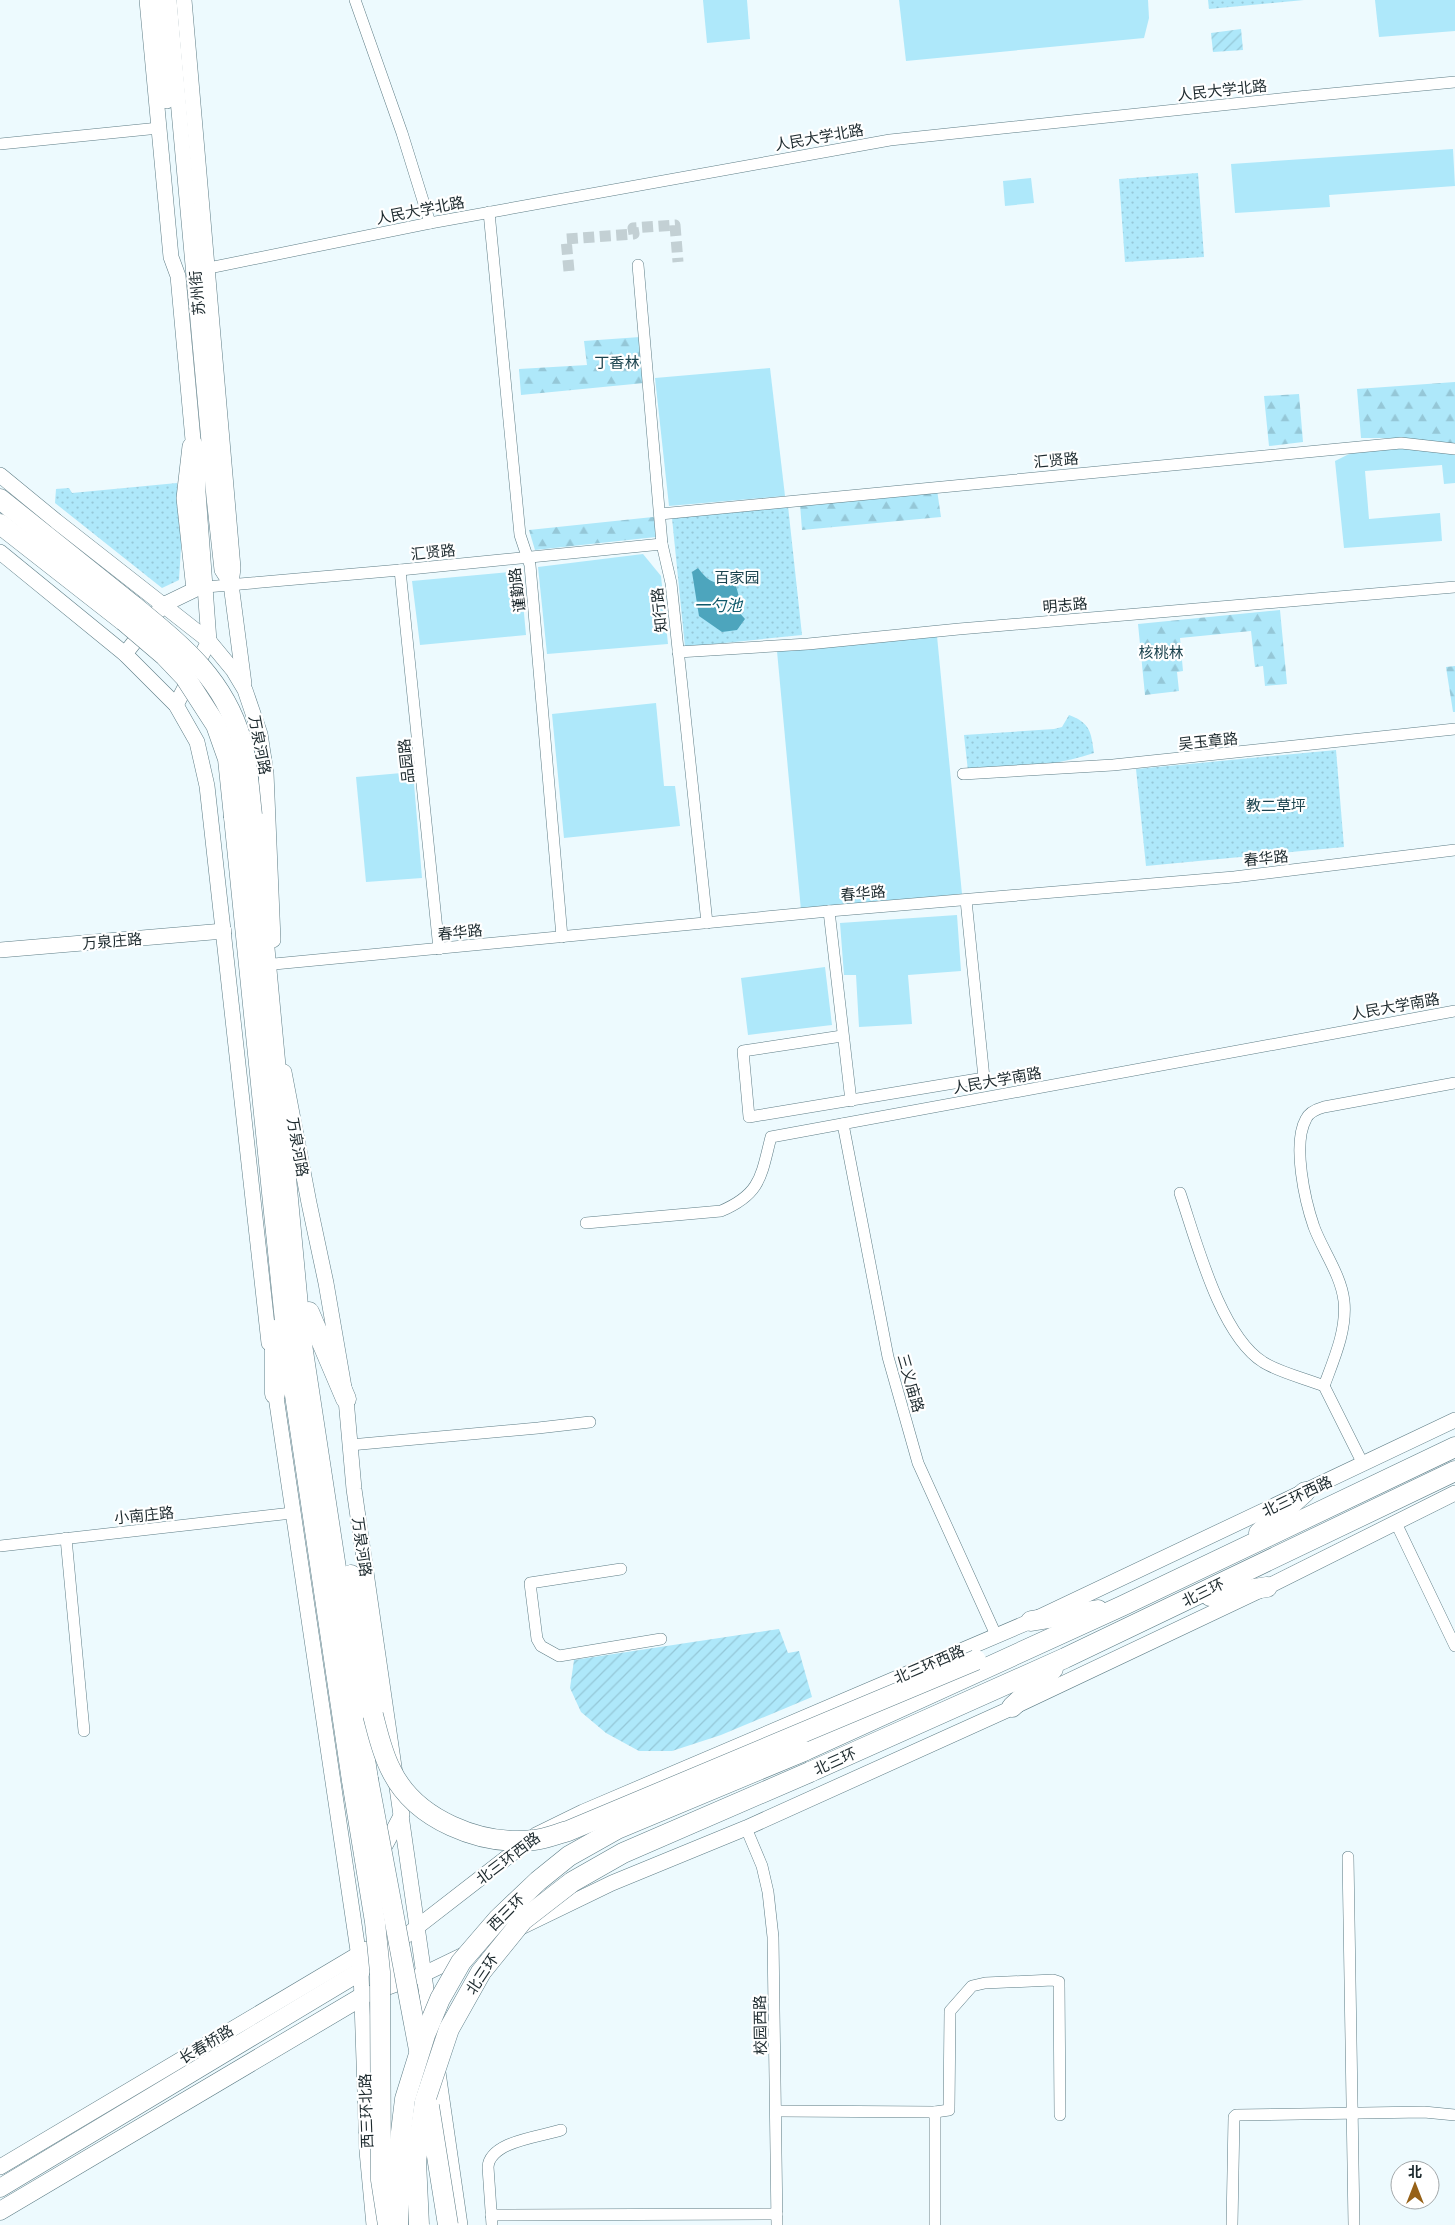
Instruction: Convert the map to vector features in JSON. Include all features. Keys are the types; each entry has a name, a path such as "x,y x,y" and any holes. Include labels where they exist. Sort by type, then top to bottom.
{"highway":[{"name":"万泉河路","path":"0,499 129,614"},
{"name":"万泉河路","path":"0,524 196,658 224,699 241,739 246,759 243,816 284,1233 287,1341 360,1780"},
{"path":"284,1233 309,1312 346,1399"},
{"path":"275,1394 284,1233"},
{"path":"309,1312 373,1715 381,1746 392,1772 406,1792 425,1810 449,1825 477,1836 507,1840 535,1840 568,1831 976,1660 1054,1638"},
{"name":"北三环","path":"804,1751 1054,1638 1455,1447"},
{"name":"北三环","path":"419,2225 416,2161 425,2101 449,2029 481,1972 522,1920 572,1882 622,1853 810,1772 1065,1658 1455,1471"},
{"path":"1240,1549 1306,1492"},
{"path":"1188,1600 1267,1587"},
{"path":"1031,1621 1122,1606"},
{"path":"1012,1707 1065,1658"},
{"name":"西三环","path":"398,2225 398,2157 405,2098 425,2034 440,1999 467,1954 498,1918 538,1880 569,1856 618,1829 804,1751"},
{"path":"360,1780 380,1972 381,2180 388,2225"},
{"path":"360,1780 438,2155 448,2225"}],"main road":[{"name":"长春桥路","path":"0,2188 361,1971"},
{"path":"0,2211 195,2096 363,2002"}],"street":[{"name":"苏州街","path":"147,0 171,257 178,276 193,440 189,450 184,498 209,641"},
{"name":"苏州街","path":"159,0 181,262 178,276"},
{"name":"苏州街","path":"169,0 201,269"},
{"name":"苏州街","path":"184,0 219,542 222,570 231,584 245,690"},
{"path":"355,0 402,133 430,222"},
{"name":"人民大学北路","path":"201,269 430,222 890,140 1455,82"},
{"path":"0,144 159,128"},
{"name":"谨勤路","path":"488,212 520,534 530,565 562,937"},
{"name":"知行路","path":"638,265 662,544 671,584 707,923"},
{"name":"汇贤路","path":"660,514 1401,443 1455,449"},
{"name":"万泉河路","path":"0,475 209,641 233,670 245,690 255,714 266,773 274,964 284,1068 308,1203 326,1283 346,1399 354,1489 433,2035"},
{"name":"汇贤路","path":"200,588 662,544"},
{"path":"0,552 125,654 176,705 197,742 207,786 275,1394 361,1971"},
{"name":"品园路","path":"400,570 439,949"},
{"name":"明志路","path":"678,652 808,644 959,629 1455,587"},
{"path":"125,654 163,604 200,588"},
{"path":"176,705 209,641"},
{"path":"176,705 245,690"},
{"path":"197,742 255,714"},
{"name":"吴玉章路","path":"963,774 1113,765 1455,729"},
{"name":"春华路","path":"274,964 829,911 1234,877 1455,850"},
{"path":"842,1036 743,1050 749,1116 984,1078 966,900"},
{"path":"829,911 851,1101"},
{"name":"万泉庄路","path":"0,950 224,931"},
{"name":"人民大学南路","path":"586,1223 720,1211 739,1203 760,1180 771,1137 1455,1011"},
{"path":"1324,1386 1340,1342 1344,1303 1342,1290 1322,1240 1315,1229 1308,1204 1300,1161 1300,1134 1306,1118 1315,1110 1324,1107 1455,1083"},
{"name":"三义庙路","path":"843,1124 888,1357 918,1462 996,1635"},
{"path":"1180,1193 1207,1276 1229,1321 1245,1346 1263,1362 1324,1386 1363,1464"},
{"name":"北三环西路","path":"361,1971 388,1945 417,1928 536,1835 583,1812 1031,1621 1455,1420"},
{"path":"350,1444 590,1422"},
{"path":"363,2002 612,1883 746,1828 1012,1707 1267,1587 1455,1494"},
{"name":"小南庄路","path":"0,1546 292,1513"},
{"path":"1396,1523 1455,1646"},
{"path":"66,1538 84,1731"},
{"path":"621,1569 530,1583 537,1639 540,1646 559,1656 661,1639"},
{"path":"393,1760 412,1788 436,1808 466,1824 492,1831 536,1835"},
{"path":"583,1812 612,1883"},
{"path":"402,1814 375,1862 388,1945 399,1986 433,2035"},
{"name":"校园西路","path":"746,1828 762,1866 768,1892 773,1937 776,2220"},
{"path":"343,1851 359,1860 375,1862"},
{"path":"1348,1858 1354,2225"},
{"name":"长春桥路","path":"0,2167 358,1952 388,1945"},
{"path":"460,2225 433,2035 437,2001 448,1978 478,1948"},
{"name":"西三环北路","path":"361,1971 367,2151 374,2225"},
{"path":"776,2111 935,2112 949,2110 950,2011 972,1986 985,1982 1053,1980 1059,1982 1060,2115"},
{"path":"935,2112 935,2225"},
{"path":"1232,2225 1232,2156 1234,2117 1236,2115 1424,2112 1455,2115"},
{"path":"561,2130 498,2148 490,2157 488,2167 491,2220 776,2220"}],"green space":[{"path":"703,0 747,0 750,39 707,43"},
{"path":"899,0 1148,0 1149,18 1144,38 906,61"},
{"path":"1208,0 1304,0 1209,9"},
{"path":"1375,0 1455,0 1455,31 1379,37"},
{"path":"1241,29 1243,50 1213,52 1211,33"},
{"path":"1453,149 1455,186 1329,195 1330,207 1235,213 1231,164"},
{"path":"1198,173 1204,257 1125,262 1119,179"},
{"path":"1031,178 1034,203 1005,206 1003,181"},
{"name":"丁香林","path":"640,337 644,383 521,395 519,369 587,365 584,341"},
{"path":"770,368 785,496 669,506 655,378"},
{"path":"1455,382 1455,446 1397,438 1361,438 1357,389"},
{"path":"1299,394 1303,442 1269,446 1264,396"},
{"path":"1404,448 1455,452 1455,483 1444,484 1442,465 1365,471 1369,519 1440,513 1442,541 1344,548 1335,461 1353,452"},
{"path":"177,483 182,531 179,580 162,588 55,503 56,489 69,488 72,493"},
{"path":"937,490 941,517 802,530 800,504"},
{"name":"百家园","path":"788,506 802,635 685,647 672,518"},
{"path":"653,517 658,521 656,537 535,550 529,530"},
{"path":"643,554 661,576 668,644 547,654 538,567"},
{"path":"520,571 526,635 420,645 412,581"},
{"name":"核桃林","path":"1280,610 1287,684 1265,686 1263,666 1255,667 1251,631 1180,638 1183,671 1177,672 1179,691 1145,695 1138,624"},
{"path":"937,636 962,894 801,910 777,651"},
{"path":"1455,666 1455,712 1453,712 1446,667"},
{"path":"656,703 664,786 675,786 680,826 564,838 552,714"},
{"path":"1069,715 1081,721 1088,729 1094,753 1047,764 968,771 964,735 1054,729 1062,727"},
{"name":"教二草坪","path":"1336,750 1344,847 1146,866 1136,769"},
{"path":"413,772 422,878 366,882 356,777"},
{"path":"957,915 961,971 908,975 912,1024 859,1027 856,975 844,975 840,923"},
{"path":"825,967 832,1025 748,1035 741,978"},
{"path":"779,1629 788,1653 799,1651 812,1697 721,1735 672,1751 639,1751 606,1733 581,1712 570,1688 574,1660"}],"water":[{"name":"一勺池","path":"698,568 706,577 714,582 735,582 739,597 737,610 745,619 737,630 722,632 699,616 692,572"}],"tunnel":[{"path":"569,271 566,239 634,234 633,228 675,225 678,262"}]}
